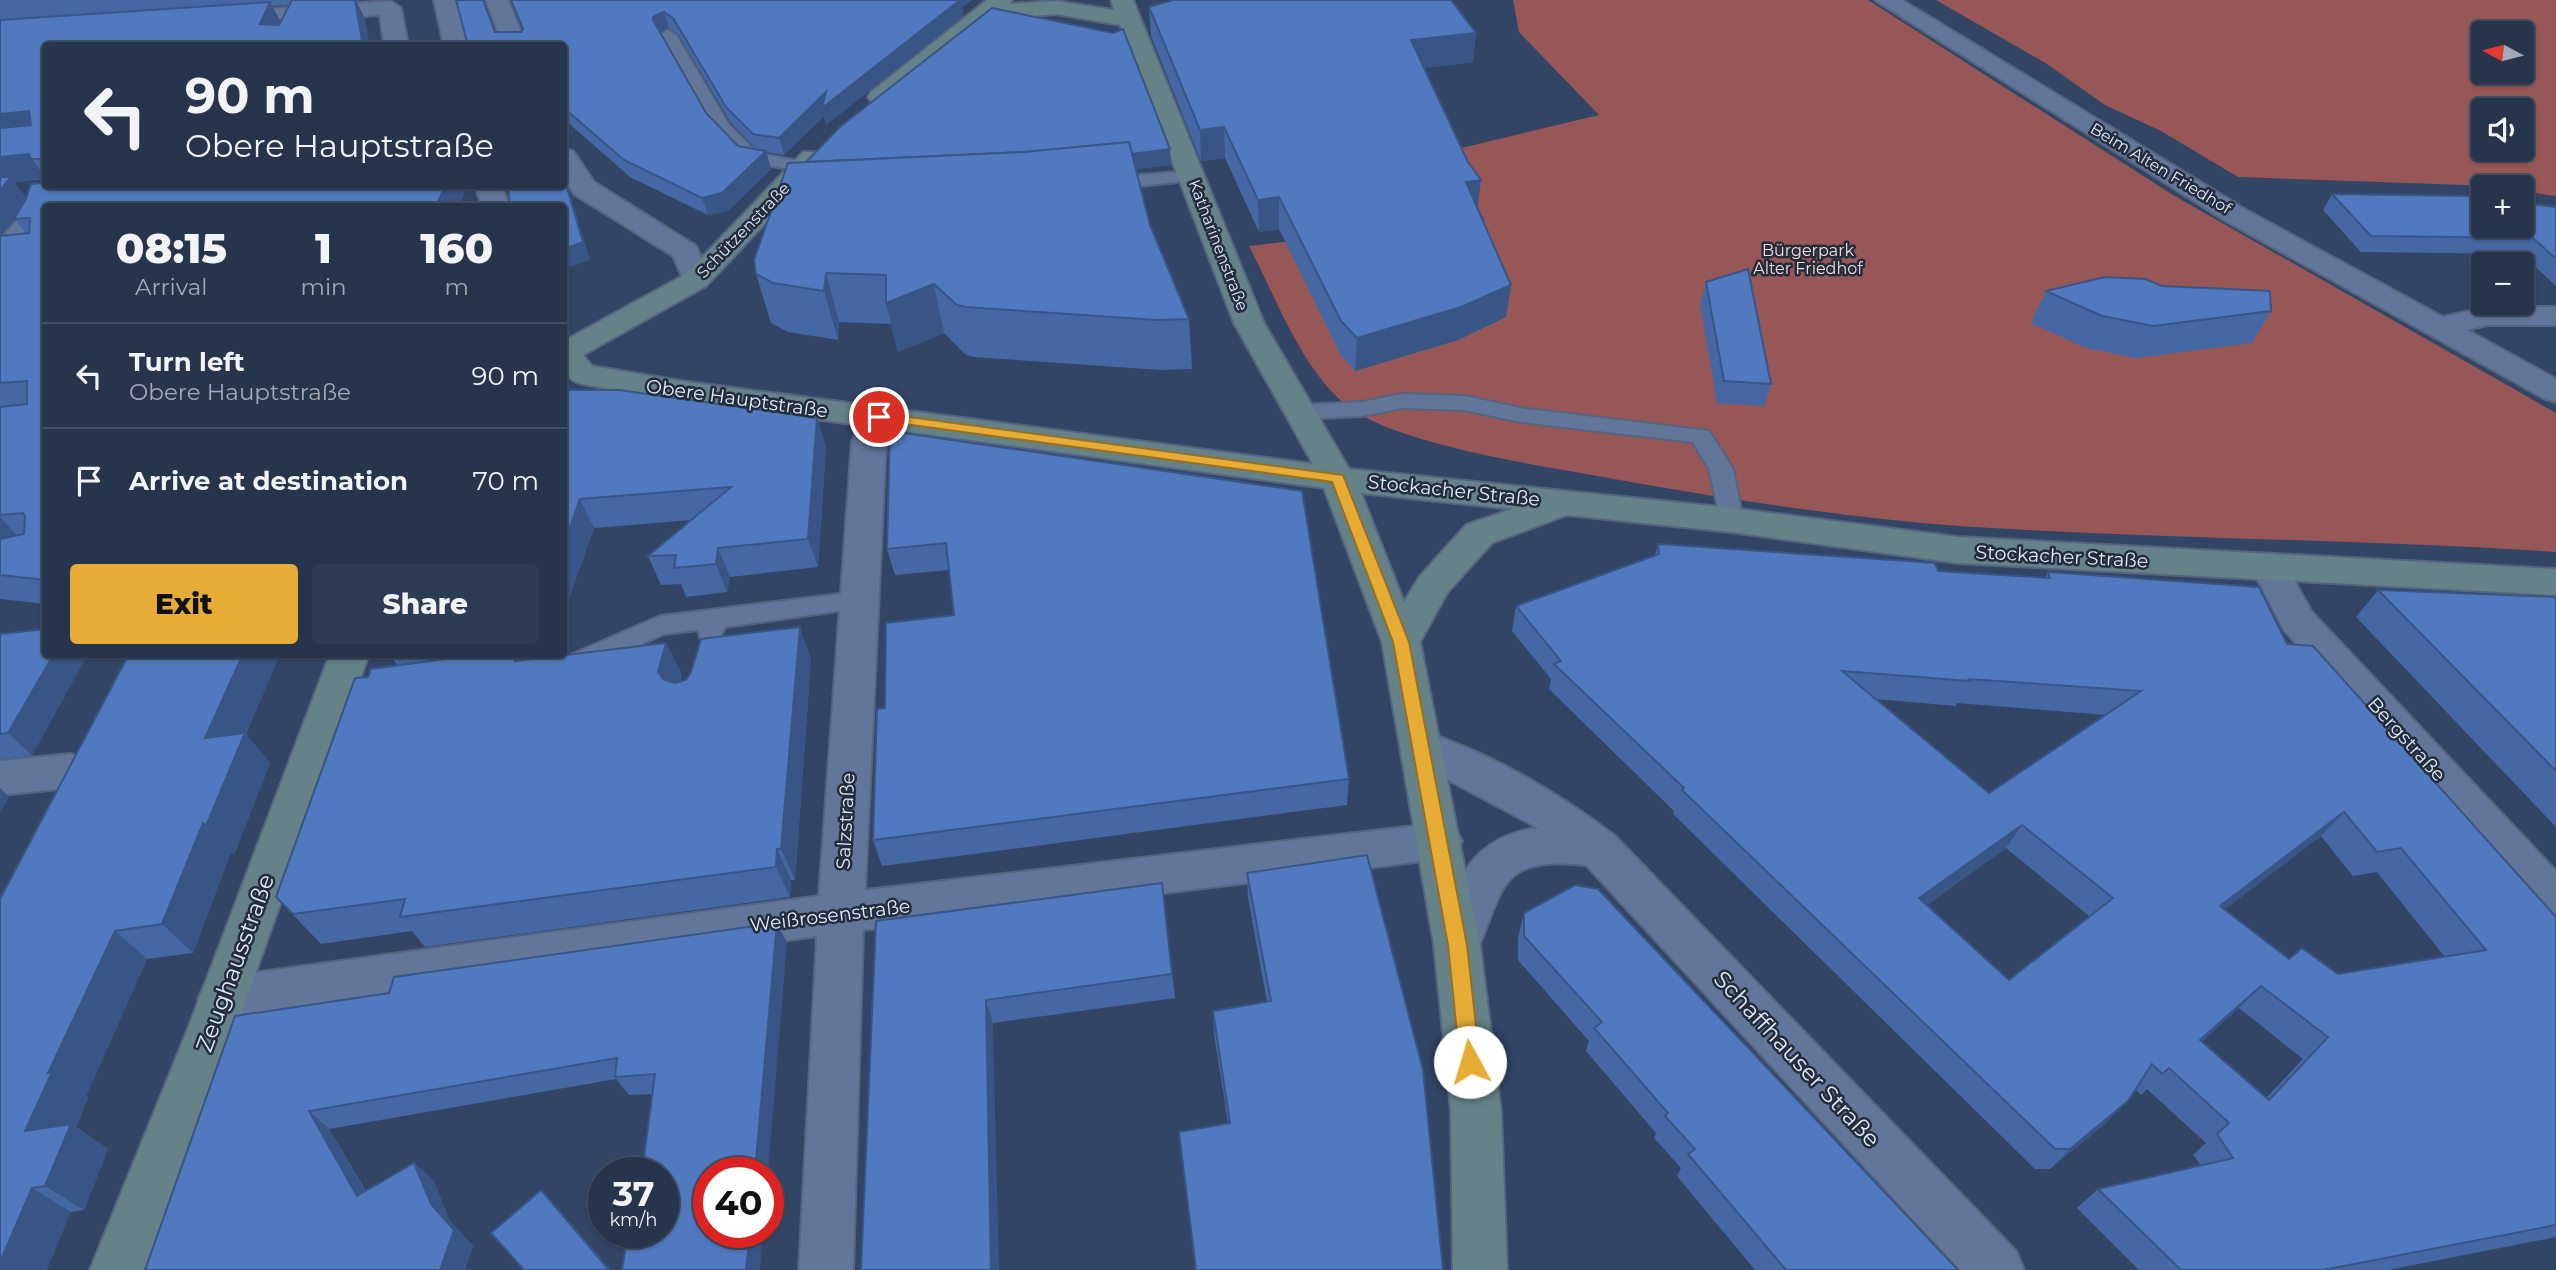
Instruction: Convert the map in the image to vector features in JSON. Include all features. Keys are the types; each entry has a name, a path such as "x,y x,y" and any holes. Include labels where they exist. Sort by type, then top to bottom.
{"street":[{"path":"445,0 455,42"},
{"path":"496,0 513,42"},
{"name":"Beim Alten Friedhof","path":"1886,0 2203,195 2355,283 2441,327 2556,392"},
{"path":"862,112 990,7 1063,5 1127,10"},
{"path":"208,20 293,25 390,8 395,42"},
{"name":"Katharinenstraße","path":"1127,10 1249,323 1338,478 1401,642 1440,841 1457,945 1476,1111 1480,1270"},
{"name":"Schützenstraße","path":"567,350 696,280 782,203 803,167 827,143"},
{"path":"567,162 584,188 659,233 685,253 696,280"},
{"path":"22,191 44,189"},
{"path":"51,203 64,189"},
{"path":"1,256 42,212"},
{"path":"2441,327 2487,316 2556,316"},
{"name":"Obere Hauptstraße","path":"567,356 582,374 603,380 1338,478"},
{"name":"Salzstraße","path":"827,1270 840,913 857,601 869,441 879,417"},
{"name":"Stockacher Straße","path":"1338,478 1731,520 1958,550 2556,582"},
{"name":"Stockacher Straße","path":"1401,642 1433,585 1479,534 1513,519 1570,502"},
{"name":"Bergstraße","path":"2269,567 2297,620 2556,902"},
{"name":"Zeughausstraße","path":"117,1270 348,681"},
{"name":"Schaffhauser Straße","path":"1422,747 1534,802 1568,823 1598,848 1997,1270"},
{"path":"0,778 79,753 51,807"},
{"name":"Weißrosenstraße","path":"222,999 840,913 1440,841"},
{"path":"1457,945 1480,882 1493,866 1519,852 1544,845 1568,844 1598,848"}],"lane":[{"path":"668,35 722,128 751,157 803,167"},
{"path":"1085,186 1191,176"},
{"path":"1,256 35,252"},
{"path":"1300,412 1362,409 1402,401 1465,403 1520,415 1701,436 1721,469 1731,520"},
{"path":"552,667 580,664 660,625 857,601"},
{"path":"704,655 714,619"}],"green space":[{"name":"Bürgerpark Alter Friedhof","path":"1513,0 1868,0 2173,195 2556,413 2556,552 2010,529 1848,515 1688,492 1494,457 1428,441 1371,420 1350,408 1318,375 1292,333 1249,246 1484,219 1461,183 1453,150 1599,115 1519,32"},
{"path":"1936,0 2556,0 2556,196 2534,193 2534,175 2471,175 2471,185 2238,177 2161,131 2105,105 2047,64"}],"building":[{"path":"292,0 355,0 362,42 42,42 42,159 31,159 29,154 0,157 0,128 31,125 29,111 0,114 0,20 270,2 260,24 279,25"},
{"path":"456,0 483,0 495,32 521,32 523,29 511,0 960,0 822,108 826,92 779,138 753,134 726,107 673,18 664,12 653,17 706,113 738,146 766,151 722,193 702,198 624,160 567,111 567,42 467,42"},
{"path":"1173,0 1451,0 1476,33 1411,40 1468,162 1481,180 1466,182 1511,285 1461,307 1357,338 1341,321 1279,197 1258,200 1224,127 1200,130 1149,7"},
{"path":"992,8 1113,33 1123,29 1170,149 1132,154 1129,142 1024,152 806,162 841,126"},
{"path":"1129,142 1150,225 1189,319 1157,320 965,307 957,305 934,284 886,303 886,275 826,273 824,291 773,283 756,274 754,260 788,163 1024,152"},
{"path":"0,177 11,177 0,190"},
{"path":"41,183 42,189 444,189 437,203 42,203 42,580 0,575 0,539 24,534 25,516 23,513 0,515 0,407 27,404 27,381 0,383 0,236 29,233 30,218 14,219 31,184"},
{"path":"567,188 583,242 567,248 567,203 510,203 508,189"},
{"path":"2332,194 2471,197 2471,237 2371,236"},
{"path":"2534,204 2556,207 2556,259 2533,238"},
{"path":"1748,269 1771,384 1724,381 1706,282"},
{"path":"2105,277 2145,279 2162,286 2270,291 2271,311 2153,326 2102,316 2046,291"},
{"path":"567,390 619,390 817,418 808,539 718,548 716,564 674,568 676,555 648,556 731,487 580,499 567,535"},
{"path":"890,431 1302,491 1349,779 873,840 877,709 885,708 886,623 954,615 946,543 887,549"},
{"path":"1658,544 1935,563 1938,571 2050,578 2048,572 2259,587 2287,644 2313,646 2556,917 2556,1225 2323,1270 2181,1270 2098,1189 2233,1158 2217,1134 2229,1123 2169,1068 2162,1074 2152,1064 2128,1101 2070,1149 2055,1149 1554,664 1561,661 1516,606 1659,554","holes":["1842,671 2141,691 1989,793","2344,812 2377,852 2401,848 2486,950 2338,974 2302,948 2289,959 2220,906","2022,825 2113,898 2009,980 1919,898","2261,986 2328,1037 2269,1100 2200,1040"]},
{"path":"2378,590 2556,597 2556,771"},
{"path":"800,627 781,849 777,849 776,867 400,917 405,899 293,914 276,897 355,678 368,677 371,669 452,658 516,658 515,661 567,658 567,655 666,643 658,672 664,680 675,683 686,680 691,672 701,639"},
{"path":"42,629 42,658 52,658 8,733 0,734 0,634"},
{"path":"127,658 241,658 205,738 245,733 206,826 203,823 162,924 115,931 48,1073 52,1072 25,1131 71,1124 45,1186 32,1188 0,1262 0,899"},
{"path":"1367,855 1423,1070 1443,1270 1196,1270 1179,1132 1230,1123 1213,1011 1271,1001 1247,873"},
{"path":"1162,883 1172,974 986,1000 991,1270 861,1270 876,921"},
{"path":"1575,885 1598,889 1958,1270 1786,1270 1688,1154 1695,1149 1665,1116 1668,1113 1594,1028 1602,1022 1524,936 1524,913"},
{"path":"777,923 756,1157 693,1157 693,1248 748,1248 746,1270 622,1270 625,1248 679,1248 679,1157 644,1157 655,1074 615,1077 617,1058 309,1111 357,1196 414,1163 431,1204 454,1230 440,1270 145,1270 235,1016 389,993 394,977"},
{"path":"541,1190 609,1270 524,1270 491,1233"}],"route":[{"path":"879,417 1338,478 1401,642 1440,841 1457,945 1470,1062"}]}
